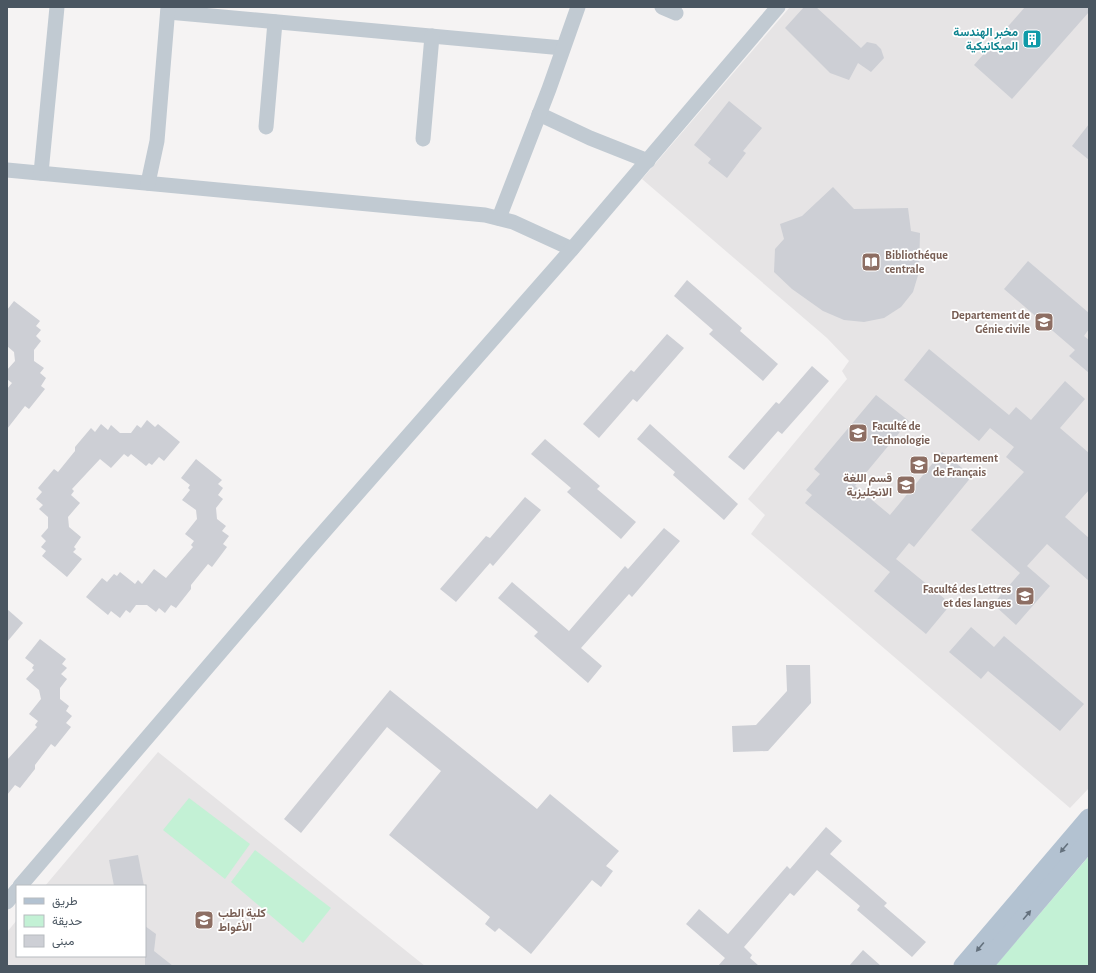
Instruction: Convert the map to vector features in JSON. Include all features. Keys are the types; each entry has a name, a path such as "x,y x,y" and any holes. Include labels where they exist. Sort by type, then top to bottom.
{"main road":[{"path":"963,966 1089,819"},
{"path":"983,966 1089,841"}],"street":[{"path":"41,173 57,7"},
{"path":"498,218 539,114 578,7"},
{"path":"662,7 676,13"},
{"path":"21,885 307,551 648,161 778,7"},
{"path":"148,183 157,141 168,10 275,22 563,48"},
{"path":"266,127 275,22"},
{"path":"423,139 432,36"},
{"path":"539,114 590,138 648,161"},
{"path":"7,170 467,212 513,222 572,249"},
{"path":"7,902 16,891"}],"shaded area":[{"path":"790,7 1089,7 1089,788 1070,808 751,534 765,515 748,499 847,379 842,371 849,361 827,338 642,179"},
{"path":"158,752 425,966 7,966 7,932 16,921 16,957 146,957 146,885 46,885"}],"green space":[{"path":"189,798 250,844 225,879 163,830"},
{"path":"255,850 331,908 303,943 231,882"},
{"path":"1089,856 1089,966 995,966"}],"building":[{"path":"804,7 816,7 861,48 867,42 876,44 881,49 884,58 871,72 858,63 849,80 830,73 785,28"},
{"name":"مخبر الهندسة الميكانيكية","path":"1025,7 1089,7 1089,12 1012,99 974,65"},
{"path":"729,101 762,128 743,151 746,153 727,178 708,163 711,159 694,145"},
{"path":"1089,124 1089,160 1072,146"},
{"path":"833,187 854,209 908,208 911,231 920,233 919,272 913,292 901,307 884,318 864,322 844,320 823,311 792,289 774,272 775,249 784,239 780,224 802,216"},
{"path":"1028,261 1089,313 1089,329 1084,336 1089,340 1089,373 1069,356 1075,350 1004,289"},
{"path":"687,280 742,328 740,331 778,364 763,381 709,334 713,330 674,296"},
{"path":"14,301 40,321 36,326 41,330 36,336 41,341 34,350 34,361 44,368 40,373 46,378 41,386 45,389 29,409 25,406 7,429 7,389 12,383 7,379 7,370 15,361 14,352 7,346 7,310"},
{"path":"667,334 684,348 637,402 633,399 599,438 583,424 631,370 634,372"},
{"path":"929,349 1009,415 1016,407 1031,420 1065,381 1085,399 1060,428 1089,453 1089,490 1065,517 1089,538 1089,581 1047,544 1027,566 1050,586 1016,625 993,604 1020,573 971,530 1024,472 1006,457 1014,447 990,428 979,441 904,380"},
{"path":"812,366 829,381 782,434 778,431 744,470 728,457 776,402 779,404"},
{"path":"876,395 909,421 855,486 890,515 942,452 972,476 914,547 909,543 896,559 951,604 926,634 874,591 890,572 805,503 812,495 806,490 820,474 814,469"},
{"path":"147,420 155,427 158,424 180,442 164,461 159,457 152,465 149,463 146,466 131,454 128,457 124,454 111,468 100,459 72,489 74,491 71,495 80,503 68,517 69,527 81,537 74,547 76,549 73,552 82,559 67,577 42,556 46,551 41,547 46,541 41,536 48,528 48,517 39,509 43,505 36,499 42,492 38,488 54,469 58,472 75,451 75,447 91,428 95,432 101,424 108,430 111,425 120,433 131,433 137,425 141,428"},
{"path":"650,424 738,504 724,520 673,475 675,472 637,439"},
{"path":"545,439 600,486 597,489 636,522 621,539 567,492 571,488 531,454"},
{"path":"196,459 222,480 218,484 223,488 218,495 223,499 216,508 217,519 226,526 222,531 229,536 223,544 227,547 212,567 208,564 191,585 191,589 176,608 171,605 165,613 159,608 156,612 147,605 136,605 130,613 126,610 120,618 111,611 108,615 86,597 102,578 107,582 114,574 117,576 120,572 135,584 138,580 142,584 154,569 166,578 193,547 191,545 194,541 185,534 197,519 196,510 182,500 190,490 188,488 190,485 181,478"},
{"path":"525,497 541,510 493,566 490,563 456,602 440,589 486,536 490,538"},
{"path":"664,528 680,541 632,597 629,594 581,648 602,666 588,683 534,636 538,632 498,598 512,582 569,631 625,566 628,569"},
{"path":"7,609 23,623 7,642"},
{"path":"971,627 994,647 1004,636 1084,704 1060,731 988,671 981,679 949,652"},
{"path":"40,639 66,659 62,664 67,668 61,674 67,679 60,688 60,699 69,706 66,711 72,716 66,723 71,727 55,747 51,744 35,765 35,769 20,788 15,785 7,795 7,760 37,727 35,725 38,721 29,714 41,699 39,690 26,679 34,670 32,668 34,665 25,658"},
{"path":"786,665 810,665 811,703 768,751 733,752 732,726 756,725 787,691"},
{"path":"390,690 537,809 550,794 619,851 606,866 613,871 601,887 592,880 531,954 499,928 495,932 485,924 490,917 389,835 441,771 387,727 301,833 284,819"},
{"path":"826,827 842,841 830,854 887,903 884,906 926,942 912,957 857,910 860,906 817,870 794,896 790,893 744,947 752,955 750,958 759,966 718,966 725,958 686,924 699,909 728,934 787,866 790,869"},
{"path":"138,855 144,885 114,885 109,860"},
{"path":"146,927 156,934 154,951 173,966 145,966"},
{"path":"863,950 881,966 849,966"}],"place":[{"name":"مخبر الهندسة الميكانيكية","path":"1032,39"},
{"name":"Bibliothéque centrale","path":"871,262"},
{"name":"Departement de Génie civile","path":"1044,322"},
{"name":"Faculté de Technologie","path":"858,433"},
{"name":"Departement de Français","path":"919,465"},
{"name":"قسم اللغة الانجليزية","path":"906,485"},
{"name":"Faculté des Lettres et des langues","path":"1025,596"},
{"name":"كلية الطب الأغواط","path":"204,920"}]}
